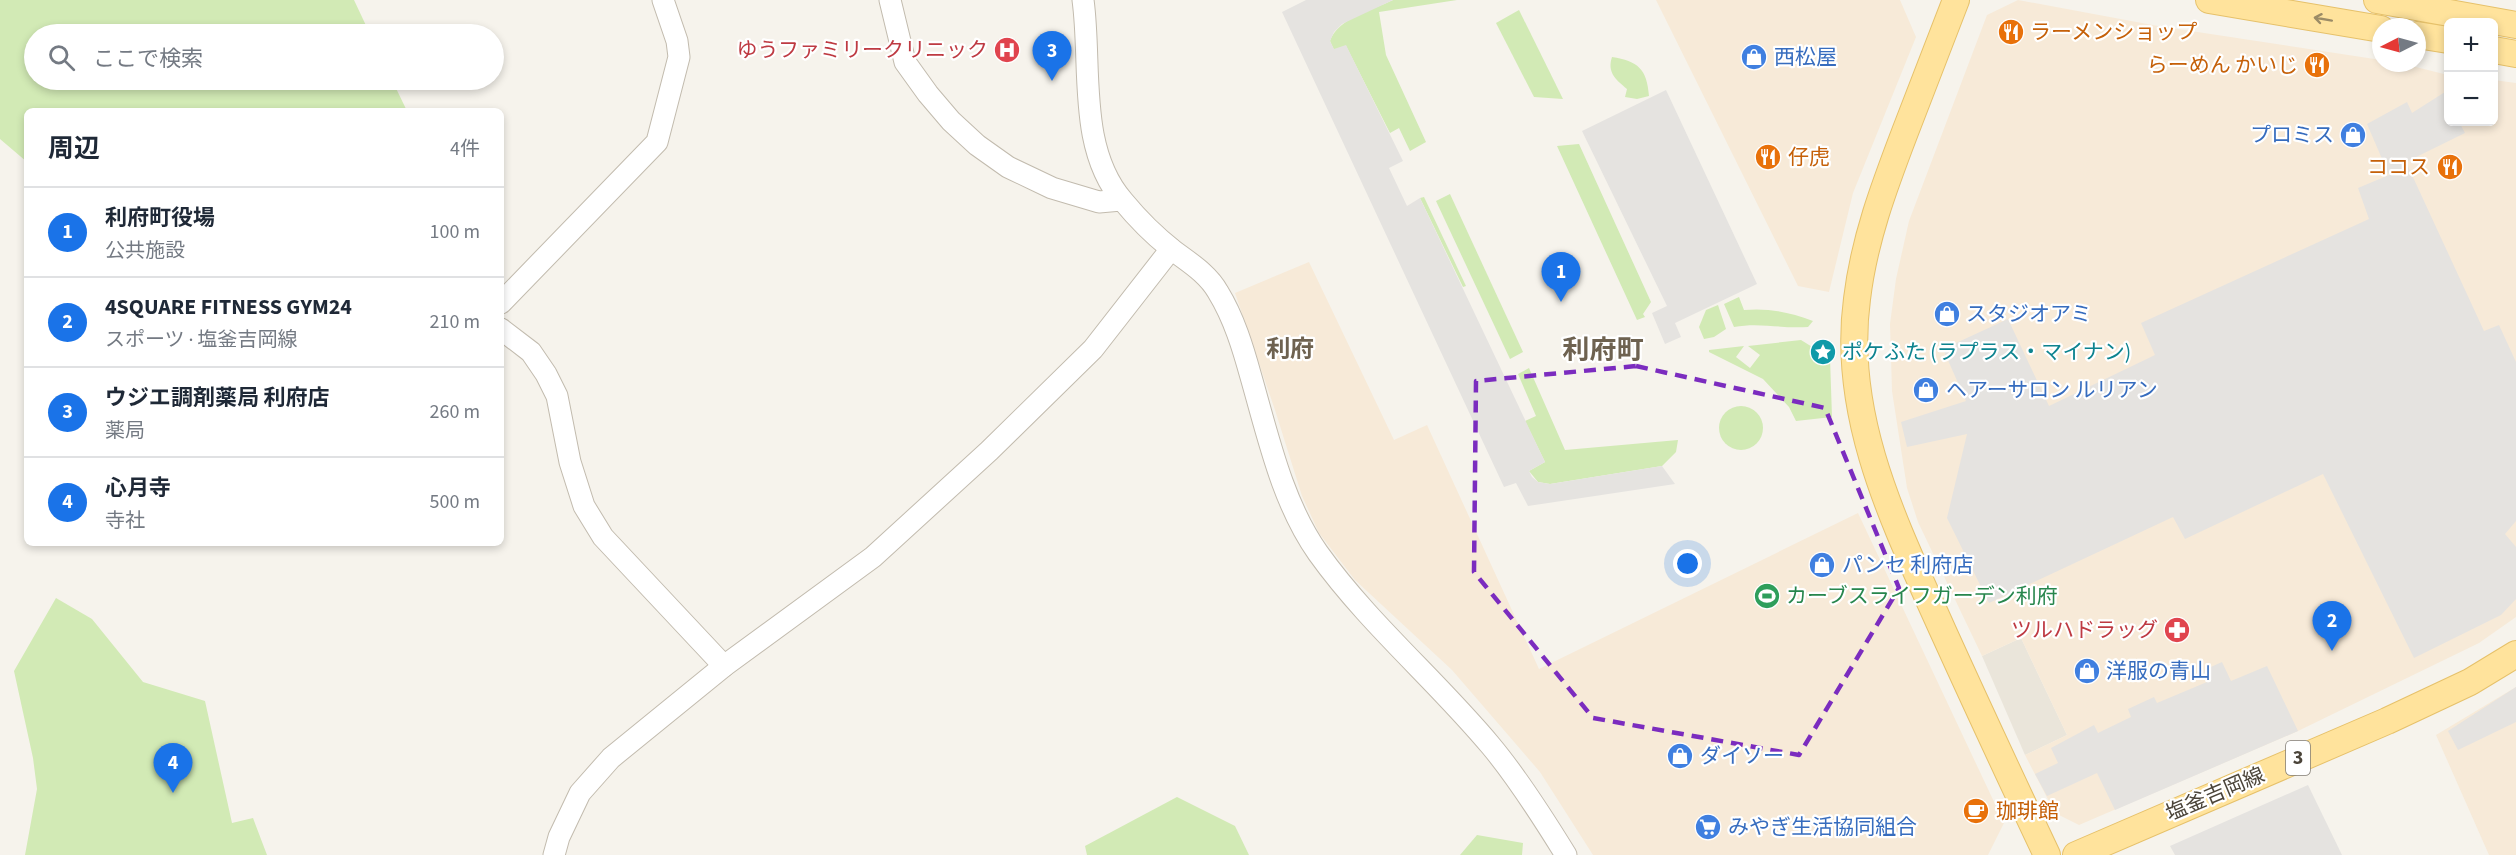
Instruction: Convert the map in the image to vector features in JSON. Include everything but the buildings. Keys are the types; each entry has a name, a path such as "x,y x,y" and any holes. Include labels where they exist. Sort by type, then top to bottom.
{"main road":[{"path":"1956,0 1876,208 1864,253 1856,301 1854,346 1858,393 1867,438 1889,510 2047,855"},
{"path":"2209,0 2372,27"},
{"path":"2378,0 2516,25"},
{"path":"2426,36 2444,39"},
{"path":"2498,51 2516,54"},
{"name":"塩釜吉岡線","path":"2076,855 2387,721 2470,682 2516,654"}],"street":[{"path":"504,300 657,142 679,57 677,41 663,0"},
{"path":"890,0 905,62 951,121 977,145 1008,167 1052,188 1099,202 1121,200"},
{"path":"1083,0 1088,33 1088,115 1103,167 1121,200 1171,249 1200,270 1217,289 1231,316 1295,514 1318,552 1368,613 1492,747 1566,855"},
{"path":"554,855 559,837 580,793 611,758 724,666 873,556 989,451 1093,349 1171,249"},
{"path":"504,331 531,352 557,396 570,462 584,506 603,537 724,666"}],"highlighted area":[{"path":"1636,366 1825,408 1899,588 1799,755 1593,718 1474,572 1476,381"}],"shaded area":[{"path":"1306,0 1393,0 1342,24 1334,32 1330,41 1334,49 1346,45 1403,161 1389,168 1407,206 1420,198 1545,462 1529,471 1532,477 1538,482 1550,484 1662,466 1675,484 1528,506 1516,483 1504,487 1282,12"},
{"path":"1656,0 1900,0 1916,37 1853,193 1829,292 1798,286"},
{"path":"2018,0 2158,26 2372,59 2372,72 2426,72 2426,70 2444,74 2444,126 2498,126 2498,81 2516,83 2516,617 2479,643 2298,731 2079,825 2055,813 2025,755 2067,735 2021,638 1982,656 1918,522 1907,488 1892,391 1890,324 1896,279 1909,221 1987,15"},
{"path":"1666,90 1757,284 1675,323 1681,337 1665,344 1652,313 1667,306 1582,131"},
{"path":"2444,93 2444,126 2461,126 2465,133 2406,162 2484,331 2499,325 2516,362 2516,521 2505,534 2516,547 2516,599 2501,615 2414,658 2323,474 2185,539 2173,517 1989,603 1947,518 1967,434 1907,447 1901,422 1966,401 1943,349 2008,319 2049,406 2155,355 2141,323 2369,219 2358,188 2389,175 2367,124 2407,102 2412,113"},
{"path":"1309,262 1394,440 1427,425 1539,669 1858,513 2004,823 1988,855 1593,855 1540,772 1452,670 1355,580 1319,533 1302,496 1235,293"},
{"path":"2021,638 2067,735 2025,755 1982,656"},
{"path":"2222,662 2231,681 2267,666 2298,731 2115,810 2097,773 2047,796 2035,774 2058,763 2051,748 2094,725 2098,733 2131,717 2128,709 2154,697 2157,703 2207,682 2202,671"},
{"path":"2516,687 2516,855 2489,855 2436,735"},
{"path":"2516,687 2516,722 2458,750 2448,731"},
{"path":"2308,785 2342,855 2175,855 2170,846"}],"green space":[{"path":"0,0 354,0 365,24 24,24 24,90 397,90 406,108 24,108 24,159 0,139"},
{"path":"1393,0 1457,0 1379,12 1386,55 1426,142 1410,151 1399,128 1390,133 1346,46 1334,50 1330,41 1340,26 1366,11"},
{"path":"1519,10 1563,99 1534,97 1496,23"},
{"path":"1612,57 1628,61 1640,68 1646,79 1649,96 1637,99 1625,97 1627,89 1611,71"},
{"path":"1579,144 1651,302 1643,314 1645,317 1637,320 1557,146"},
{"path":"1450,194 1523,352 1510,359 1436,201"},
{"path":"1424,197 1466,286 1463,287 1420,198"},
{"path":"1739,297 1744,310 1779,311 1813,321 1808,327 1753,325 1734,327 1724,304"},
{"path":"1718,305 1726,329 1714,337 1704,339 1699,327 1706,310"},
{"path":"1801,340 1830,358 1832,417 1796,421 1789,407 1763,379 1709,352 1709,350 1744,346 1736,357 1750,368 1760,355 1748,346"},
{"path":"1529,368 1565,450 1678,440 1676,452 1662,466 1550,484 1538,482 1529,471 1545,462 1525,421 1536,416 1518,374"},
{"path":"1741,406 1757,412 1763,428 1757,444 1741,450 1725,444 1719,428 1725,412"},
{"path":"56,598 92,619 143,682 205,701 232,823 253,818 267,855 25,855 37,789 33,758 14,671"},
{"path":"1177,797 1235,826 1249,855 1087,855 1085,846"},
{"path":"1477,835 1523,843 1522,855 1460,855"}],"place":[{"name":"ラーメンショップ","path":"2011,32"},
{"name":"ゆうファミリークリニック","path":"1007,50"},
{"name":"西松屋","path":"1754,57"},
{"name":"らーめん かいじ","path":"2317,65"},
{"name":"ウジエ調剤薬局 利府店","path":"1052,81"},
{"name":"プロミス","path":"2353,135"},
{"name":"仔虎","path":"1768,157"},
{"name":"ココス","path":"2450,167"},
{"name":"利府町役場","path":"1561,302"},
{"name":"スタジオアミ","path":"1947,314"},
{"name":"ポケふた (ラプラス・マイナン)","path":"1823,352"},
{"name":"ヘアーサロン ルリアン","path":"1926,390"},
{"name":"パンセ 利府店","path":"1822,565"},
{"name":"カーブスライフガーデン利府","path":"1767,596"},
{"name":"ツルハドラッグ","path":"2177,630"},
{"name":"4SQUARE FITNESS GYM24","path":"2332,651"},
{"name":"洋服の青山","path":"2087,671"},
{"name":"ダイソー","path":"1680,756"},
{"name":"心月寺","path":"173,793"},
{"name":"珈琲館","path":"1976,811"},
{"name":"みやぎ生活協同組合","path":"1708,827"}],"district":[{"name":"利府","path":"1290,349"},
{"name":"利府町","path":"1603,350"}]}
